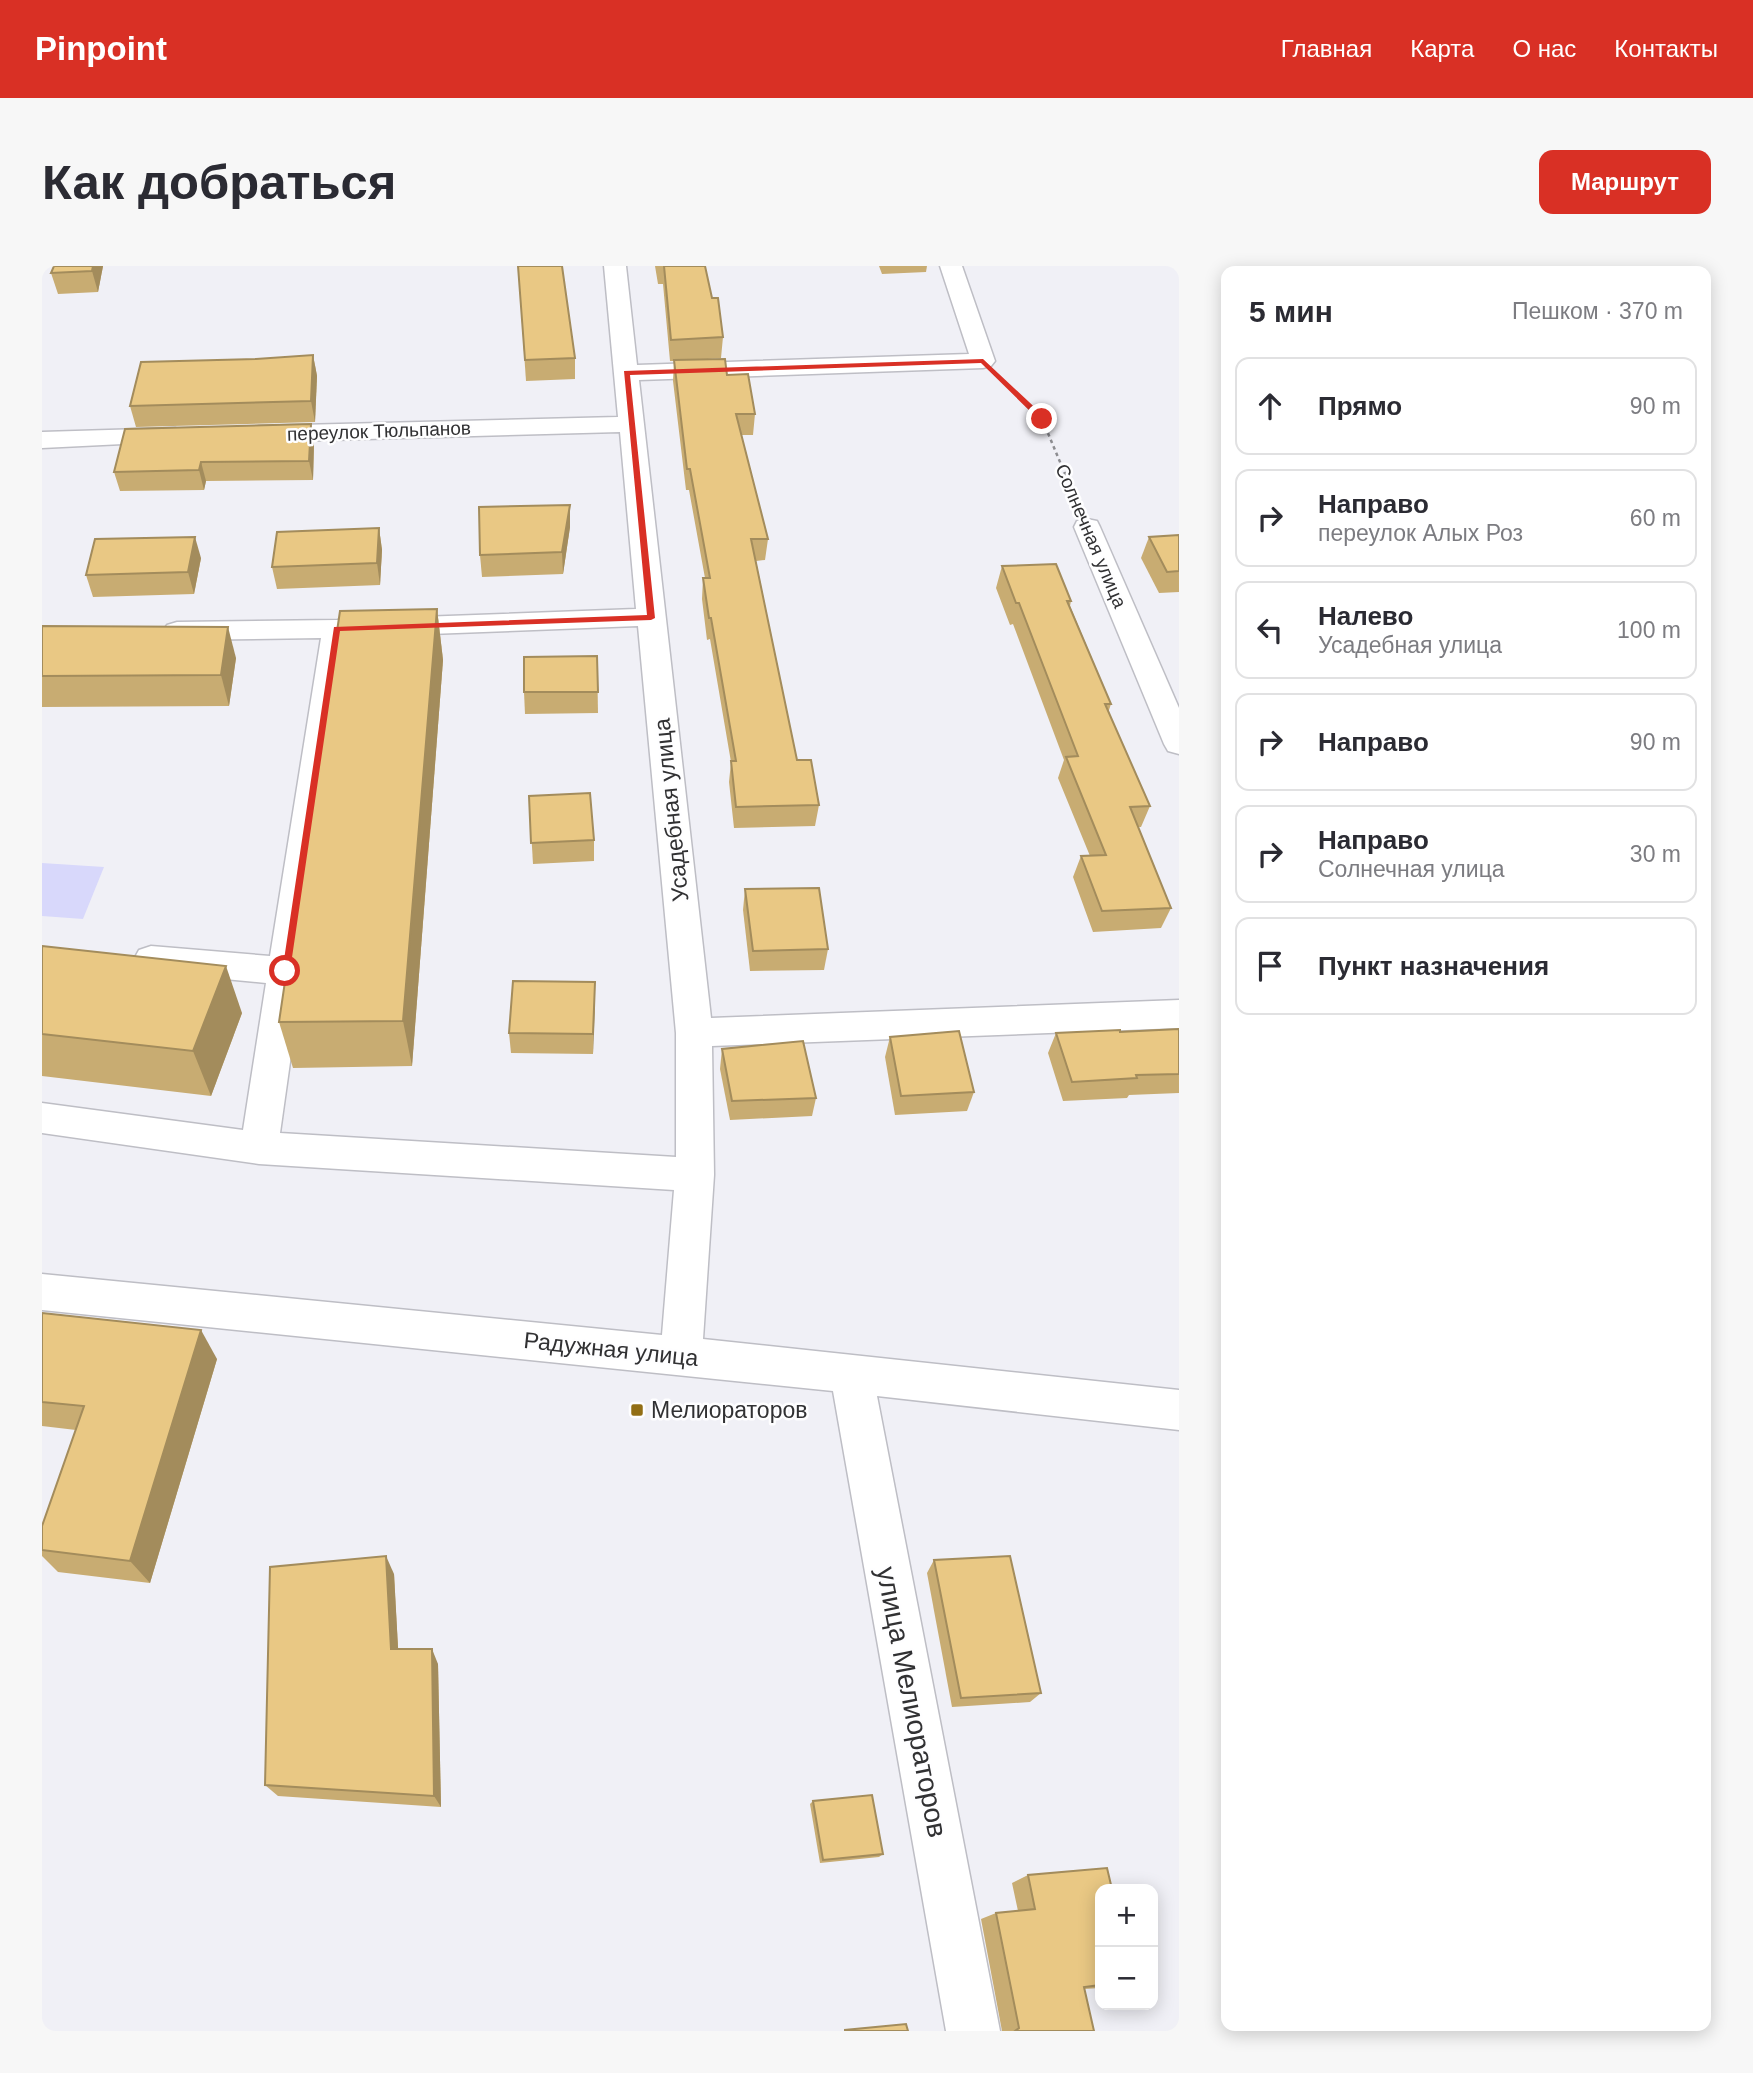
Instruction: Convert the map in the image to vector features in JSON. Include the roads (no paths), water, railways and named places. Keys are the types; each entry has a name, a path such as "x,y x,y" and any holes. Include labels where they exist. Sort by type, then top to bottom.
{"street":[{"name":"Усадебная улица","path":"615,266 694,1033 695,1175 681,1356"},
{"path":"626,373 983,361 951,266"},
{"name":"переулок Тюльпанов","path":"234,435 632,424"},
{"path":"42,440 193,436"},
{"name":"Солнечная улица","path":"1087,527 1179,744"},
{"path":"149,631 337,629 651,618"},
{"path":"259,1148 337,629"},
{"path":"123,956 285,971"},
{"path":"694,1033 1179,1014"},
{"path":"42,1118 259,1148 695,1175"},
{"name":"Радужная улица","path":"42,1292 850,1373 1179,1410"},
{"name":"улица Мелиораторов","path":"850,1373 973,2031"}],"place":[{"name":"Мелиораторов","path":"637,1410"}]}
